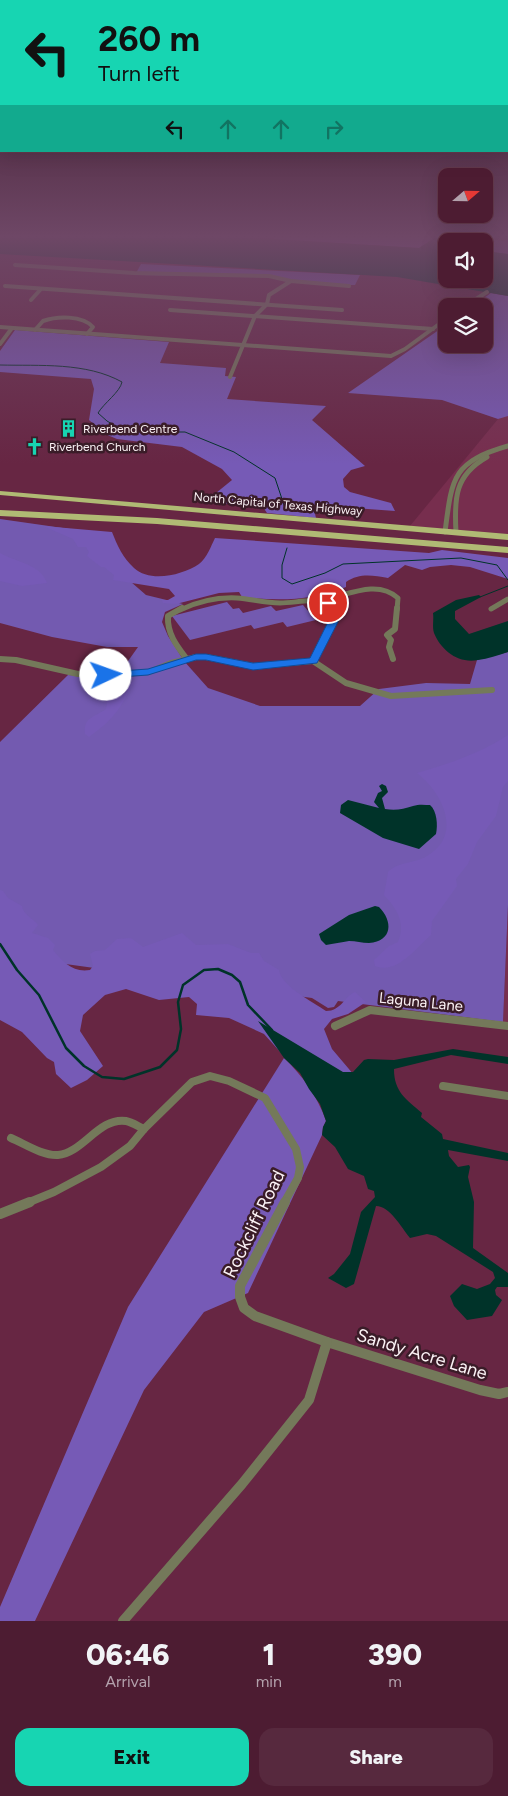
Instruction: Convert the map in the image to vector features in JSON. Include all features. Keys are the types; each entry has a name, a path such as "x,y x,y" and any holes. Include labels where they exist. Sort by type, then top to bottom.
{"highway":[{"name":"North Capital of Texas Highway","path":"0,493 508,537"},
{"name":"North Capital of Texas Highway","path":"0,513 157,521 508,550"}],"street":[{"path":"207,313 433,329"},
{"path":"230,377 255,316 258,313"},
{"path":"35,330 42,322 50,319 83,320 91,324 92,328 87,334"},
{"path":"0,327 391,356 405,349 438,325"},
{"path":"0,344 12,328"},
{"path":"446,532 451,486 456,474 474,458 508,448"},
{"path":"456,532 458,487 463,475 472,465 492,452"},
{"path":"451,486 458,487"},
{"path":"186,658 174,642 167,623 168,616 178,610 223,599 238,598 264,603 324,600 375,588 395,594 398,598 395,613 396,629 388,635 391,640 390,648 393,658"},
{"path":"491,609 508,599"},
{"path":"313,661 333,622 333,607 324,600"},
{"path":"0,659 16,660 78,674 106,675 148,672 186,658 206,657 253,666 313,661 346,683 391,696 492,690"},
{"name":"Laguna Lane","path":"335,1026 370,1010 508,1026"},
{"name":"Rockcliff Road","path":"0,1214 54,1192 101,1167 130,1146 144,1129 192,1082 210,1076 229,1080 264,1098 296,1149 300,1167 298,1178 240,1286 240,1297 244,1308 256,1316 327,1342"},
{"path":"443,1086 508,1096"},
{"path":"11,1138 51,1155 60,1155 69,1152 88,1137 112,1123 126,1121 144,1129"},
{"path":"123,1621 242,1484 309,1400 327,1342"},
{"name":"Sandy Acre Lane","path":"327,1342 480,1390 499,1394 508,1392"}],"shaded area":[{"path":"493,313 508,313 508,416 498,419 442,400 348,393 438,331 438,353 493,353"},
{"path":"15,330 169,342 160,363 226,368 225,376 236,377 227,399 326,406 312,420 365,466 351,470 343,479 344,487 350,492 391,503 395,511 313,505 316,518 267,513 263,507 205,502 232,480 222,469 182,447 117,439 105,434 89,420 94,389 91,379 0,372 0,351"},
{"path":"508,416 508,534 410,526 498,419"},
{"path":"0,519 70,529 146,595 183,604 165,612 162,622 168,636 184,661 208,688 260,706 360,706 379,689 426,683 470,684 477,660 508,652 508,905 503,1022 338,1001 334,1007 328,1008 312,998 0,955 0,742 68,675 116,678 138,647 107,647 52,637 0,623"},
{"path":"43,526 112,532 121,551 134,568 141,573 157,576 176,574 199,564 204,559 215,538 429,553 442,550 508,558 508,579 470,567 451,565 430,567 422,570 405,565 388,578 356,577 346,582 346,587 333,592 308,597 295,599 255,598 242,597 239,592 219,593 176,604 163,603 162,600 168,600 175,596 169,589 113,580 114,575 87,556 89,552 86,547 78,547 73,539"},
{"path":"0,553 27,564 39,572 47,583 22,586 0,581"},
{"path":"479,595 481,597 455,611 455,619 469,634 508,621 508,652 471,661 457,658 446,650 437,639 433,630 433,613 456,600"},
{"path":"227,602 233,609 239,608 243,613 271,606 276,611 303,605 316,620 287,627 283,622 254,629 251,625 190,640 172,616"},
{"path":"134,682 125,699 110,719 89,737 85,734 88,721 106,709 108,696 104,690"},
{"path":"508,735 508,781 503,787 496,816 477,842 468,864 456,879 457,886 432,921 431,935 406,959 398,964 383,968 375,966 374,960 389,946 398,942 401,929 401,922 396,911 384,895 388,872 392,868 427,856 438,847 444,837 447,826 445,814 435,791 417,773 464,757"},
{"path":"382,784 386,786 388,792 382,798 385,809 396,810 417,805 430,805 436,814 436,834 419,849 383,838 340,813 341,805 348,800 379,808 374,802 378,793 382,791 379,786"},
{"path":"0,890 8,898 22,906 26,914 38,925 32,933 48,938 55,945 53,950 61,959 69,966 78,970 90,970 93,966 90,954 95,951 105,950 117,939 131,938 143,947 182,933 196,945 228,944 251,953 259,953 264,961 279,970 285,982 291,988 326,1011 335,1009 355,992 366,1002 348,1014 332,1019 324,1029 332,1049 354,1075 343,1082 282,1054 264,1034 229,1018 196,1015 197,1004 189,997 159,1000 126,989 105,995 83,1015 80,1031 103,1066 87,1080 71,1088 56,1074 54,1062 47,1058 22,1032 0,1020"},
{"path":"508,905 508,1022 503,1022"},
{"path":"375,906 384,912 387,918 388,929 383,938 369,943 349,941 326,945 321,940 319,934 349,915"},
{"path":"258,1021 343,1072 353,1072 364,1060 368,1059 394,1060 453,1049 508,1057 508,1064 451,1055 394,1069 396,1084 402,1094 422,1113 421,1117 442,1134 443,1139 508,1153 508,1161 448,1150 449,1156 458,1167 469,1165 470,1167 468,1177 474,1202 473,1248 508,1273 508,1287 497,1287 495,1290 496,1295 502,1300 492,1316 467,1320 454,1306 450,1296 462,1284 477,1289 490,1284 495,1278 493,1272 436,1236 427,1234 410,1238 391,1213 381,1207 376,1206 354,1284 346,1288 328,1278 334,1274 350,1254 361,1212 375,1197 374,1191 368,1189 364,1176 348,1169 335,1147 322,1135 326,1121 320,1104 300,1073 284,1058"},
{"path":"284,1058 309,1087 319,1103 326,1121 322,1135 248,1293 204,1312 144,1390 35,1621 0,1621 0,1607 128,1307"}],"waterway":[{"path":"0,365 78,368 93,371 122,382 118,390 98,413 107,421 126,432 185,432 234,452 275,478 285,508"},
{"path":"287,548 282,565 282,578 292,584 325,573 343,564 461,558 497,565 508,580"},
{"path":"480,597 508,586"},
{"path":"0,944 17,970 39,995 66,1048 84,1066 102,1077 124,1079 160,1067 177,1050 181,1029 178,1002 183,985 204,970 218,969 232,975 240,982 248,1005 272,1030"}],"place":[{"name":"Riverbend Centre","path":"69,429"},
{"name":"Riverbend Church","path":"35,447"}],"route":[{"path":"106,675 148,672 186,658 196,657 206,657 253,666 313,661 333,622 333,607 328,603"}]}
